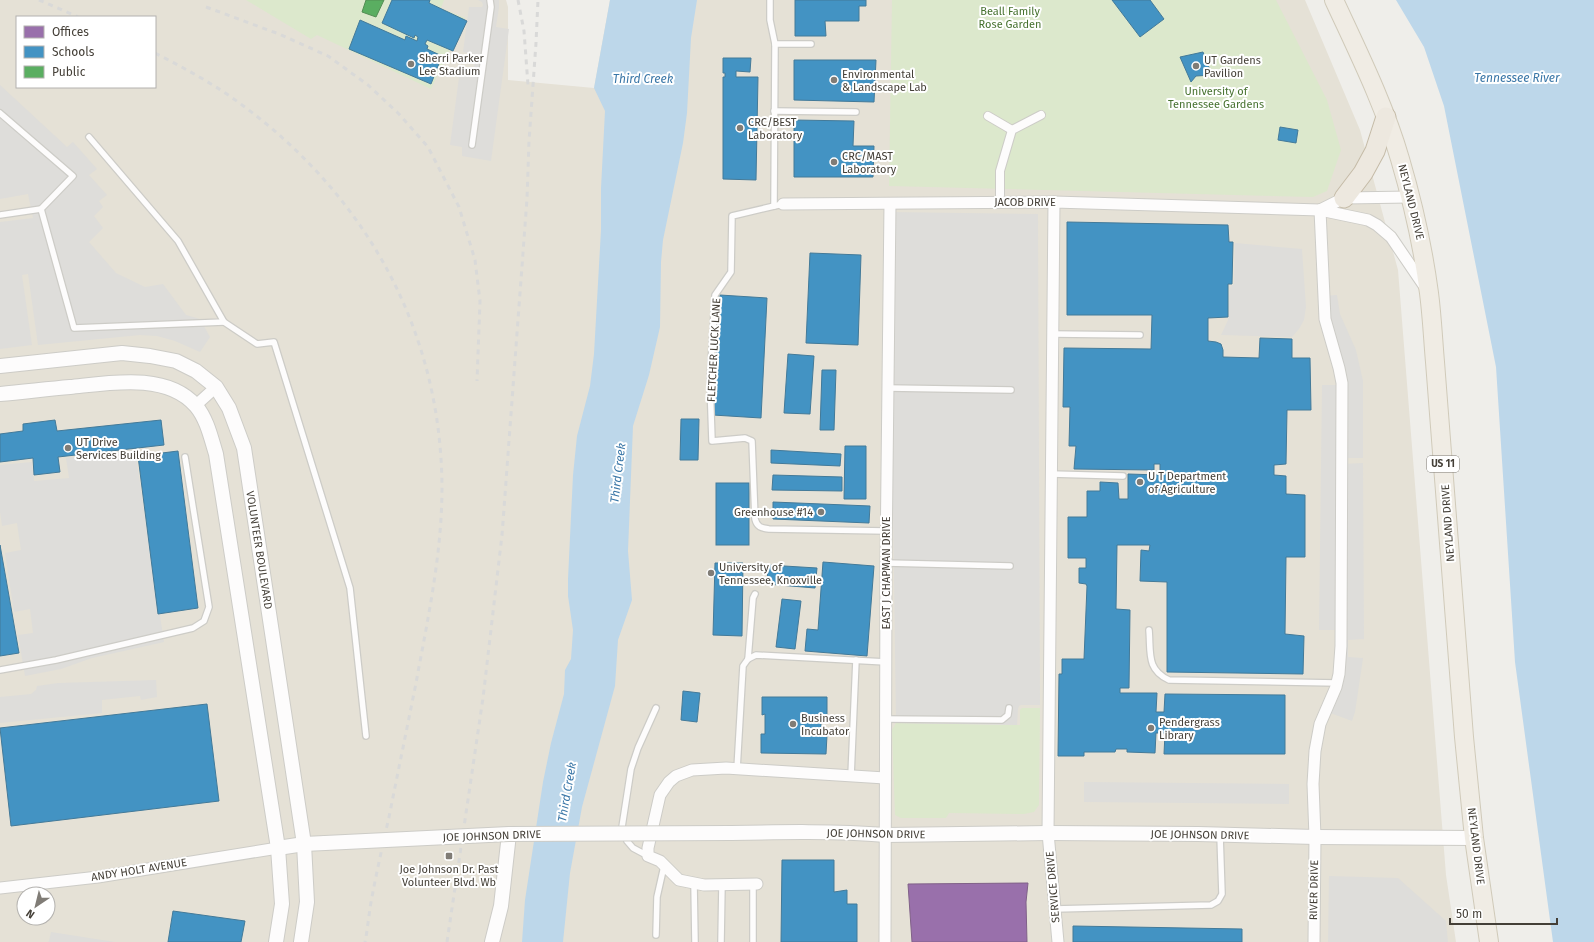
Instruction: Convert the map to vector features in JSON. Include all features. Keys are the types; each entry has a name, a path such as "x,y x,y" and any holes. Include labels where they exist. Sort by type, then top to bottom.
{"highway":[{"path":"1344,198 1363,173 1375,151 1386,117"}],"main road":[{"name":"NEYLAND DRIVE","path":"1334,0 1375,89 1386,117 1400,159 1422,248 1429,292 1464,736 1474,838 1488,942"}],"street":[{"path":"988,116 1012,130"},
{"path":"1000,195 1000,171 1012,130 1041,116"},
{"name":"JACOB DRIVE","path":"1320,210 1344,198 1410,197"},
{"name":"JACOB DRIVE","path":"778,205 1054,202 1320,210 1368,220 1377,225 1391,237 1429,292"},
{"name":"SERVICE DRIVE","path":"1054,202 1048,833 1058,942"},
{"name":"EAST J CHAPMAN DRIVE","path":"885,942 886,531 890,204"},
{"name":"RIVER DRIVE","path":"1314,942 1315,837 1313,784 1316,741 1322,717 1334,695 1337,683 1341,646 1342,383 1325,319 1320,210"},
{"name":"VOLUNTEER BOULEVARD","path":"0,366 122,353 150,356 176,361 196,371 216,387 229,408 244,448 304,844 307,902 301,942"},
{"path":"0,394 123,381 146,383 167,387 181,395 195,406 204,420 216,454 278,848 282,904 276,942"},
{"path":"195,406 216,387"},
{"path":"755,884 704,885 679,880 660,861 648,856 648,848 660,795 669,782 676,776 692,770 737,769 885,778"},
{"name":"JOE JOHNSON DRIVE","path":"278,848 304,844 509,834 731,834 782,832 868,833 886,835 1048,833 1474,838"},
{"path":"492,942 501,906 509,834"},
{"name":"ANDY HOLT AVENUE","path":"0,888 98,876 278,848"}],"lane":[{"path":"472,145 491,7 490,0"},
{"path":"770,0 770,20 775,44 774,111 778,205"},
{"path":"775,44 811,44"},
{"path":"774,111 856,112"},
{"path":"0,113 73,176 41,209 0,215"},
{"path":"89,137 178,241 224,322 257,344 274,342 350,588 366,736"},
{"name":"JACOB DRIVE","path":"732,216 778,205"},
{"path":"41,209 74,328 224,322"},
{"name":"FLETCHER LUCK LANE","path":"732,216 731,272 715,295 710,382 712,441 745,438 752,441 755,519 756,524 760,528 886,531"},
{"path":"1052,334 1140,336"},
{"path":"887,388 1011,390"},
{"path":"0,670 56,660 192,628 204,621 209,607 185,457"},
{"path":"1051,474 1123,476"},
{"path":"886,563 1010,566"},
{"path":"748,659 753,598 756,594"},
{"path":"1149,630 1152,666 1159,675 1169,680 1337,683"},
{"path":"737,769 743,666 748,659 756,655 886,662"},
{"path":"851,776 856,660"},
{"path":"648,856 633,848 627,841 622,826 631,769 638,748 656,708"},
{"path":"885,719 1002,720 1008,715 1010,708"},
{"path":"1055,909 1211,905 1218,901 1222,894 1220,834"},
{"path":"656,935 657,897 664,866"},
{"path":"694,883 695,942"},
{"path":"721,942 722,884"},
{"path":"753,942 755,884"}],"shaded area":[{"name":"University of Tennessee, Knoxville","path":"0,0 506,0 508,7 508,80 594,88 610,0 1305,0 1360,130 1398,270 1446,875 1456,942 0,942"},
{"path":"478,0 499,0 496,27 509,29 491,161 462,156 462,147 450,145 460,70 473,71 476,55 463,52 469,7 482,7 482,2"},
{"path":"0,85 67,147 73,142 97,169 89,175 107,195 99,201 103,207 94,216 103,228 89,242 116,273 145,287 163,284 186,315 200,319 210,337 200,352 175,341 157,336 140,335 38,345 28,274 22,275 32,345 0,349 0,222 33,218 28,194 0,199"},
{"path":"889,212 1038,214 1040,705 1019,706 1017,725 896,723"},
{"path":"1235,243 1302,249 1306,307 1304,320 1292,337 1221,335 1228,320 1230,287 1234,284"},
{"path":"1337,295 1340,314 1356,350 1363,381 1363,458 1342,458 1342,464 1363,463 1364,639 1348,640 1348,657 1363,658 1355,712 1352,721 1325,711 1334,695 1340,630 1319,630 1322,385 1342,385 1324,296"},
{"path":"135,450 164,642 92,658 61,669 25,676 18,635 33,633 30,609 14,612 5,553 21,550 17,523 2,526 0,512 0,465 32,462 34,481 69,478 66,458"},
{"path":"156,680 157,697 141,700 140,696 102,700 102,713 0,723 0,697 31,694 36,690 37,686 58,683"},
{"path":"1084,782 1289,784 1289,804 1084,802"},
{"path":"1329,876 1398,878 1446,921 1448,942 1328,942"},
{"path":"51,932 115,942 48,942"}],"green space":[{"name":"Sherri Parker Lee Stadium","path":"246,0 444,0 441,8 465,18 431,89 317,35 311,39"},
{"name":"University of Tennessee Gardens","path":"892,0 1276,0 1327,100 1341,150 1327,191 1313,197 889,186"},
{"path":"1022,708 1040,708 1039,805 1034,812 1024,814 949,813 946,818 901,818 895,815 892,730 896,723 1020,725 1020,710"}],"water":[{"name":"Third Creek","path":"610,0 697,0 691,38 687,113 683,143 663,240 661,262 660,327 649,375 633,426 628,551 632,600 618,640 615,686 582,807 570,873 563,942 522,942 525,900 543,782 551,743 564,694 565,670 571,659 573,630 568,596 568,579 573,475 577,436 590,386 594,354 601,230 601,188 605,111 594,88"},
{"name":"Tennessee River","path":"1396,0 1594,0 1594,942 1553,942 1515,662 1496,367 1444,106 1424,47"}],"building: Offices":[{"path":"1028,883 1026,902 1027,942 912,942 908,884"}],"building: Schools":[{"path":"392,0 430,0 429,3 467,21 453,51 427,40 425,44 428,46 427,49 442,56 431,84 349,49 360,20 405,40 406,36 417,41 418,37 415,35 414,38 382,23"},
{"path":"795,0 866,0 866,6 859,6 859,21 825,21 826,36 795,36"},
{"path":"1112,0 1150,0 1164,19 1140,37"},
{"name":"UT Gardens Pavilion","path":"1203,52 1212,75 1196,76 1191,82 1180,57"},
{"name":"CRC/BEST Laboratory","path":"723,58 751,58 750,72 736,71 736,77 758,77 756,180 723,179 723,77 725,77 725,73 723,73"},
{"name":"Environmental & Landscape Lab","path":"794,60 876,60 874,102 794,100"},
{"name":"CRC/MAST Laboratory","path":"794,120 854,121 853,146 874,146 873,177 794,177"},
{"path":"1280,127 1298,130 1296,143 1278,140"},
{"path":"1067,222 1228,225 1229,242 1233,242 1232,284 1228,284 1228,317 1208,318 1208,341 1221,344 1223,357 1259,358 1260,338 1292,339 1292,358 1310,358 1311,410 1287,410 1286,464 1274,465 1274,475 1286,476 1286,494 1305,495 1305,557 1286,557 1285,634 1304,636 1303,674 1167,672 1167,582 1140,581 1141,550 1149,551 1150,545 1117,545 1116,609 1130,610 1129,688 1120,688 1120,693 1157,693 1156,712 1164,712 1165,694 1285,695 1285,754 1164,754 1165,733 1156,733 1155,753 1127,752 1127,749 1116,749 1115,752 1084,752 1084,756 1058,756 1059,674 1062,674 1062,659 1084,659 1087,586 1086,584 1079,583 1079,568 1086,568 1086,558 1068,558 1068,517 1087,517 1087,491 1100,491 1100,482 1118,483 1119,499 1128,499 1128,474 1160,475 1160,464 1154,464 1154,470 1074,469 1076,446 1069,446 1070,407 1063,407 1064,348 1151,349 1152,315 1067,315"},
{"path":"810,253 861,255 858,345 806,343"},
{"path":"720,295 767,298 761,418 713,415"},
{"path":"788,354 814,356 810,414 784,413"},
{"path":"822,370 836,370 834,430 820,430"},
{"path":"681,419 699,419 698,460 680,460"},
{"name":"UT Drive Services Building","path":"55,420 57,431 161,420 164,445 58,457 60,472 34,475 33,458 0,462 0,434 23,431 23,424"},
{"path":"845,446 866,446 866,499 844,499"},
{"path":"771,450 841,454 840,466 771,463"},
{"path":"178,451 198,608 158,614 138,456"},
{"path":"773,475 842,477 842,491 772,490"},
{"path":"716,483 749,483 749,545 716,545"},
{"name":"Greenhouse #14","path":"773,502 870,506 869,523 773,519"},
{"path":"0,545 19,653 0,656"},
{"path":"823,562 874,566 867,656 805,651 807,629 818,630"},
{"path":"715,563 743,563 742,636 713,635"},
{"path":"768,565 817,568 815,588 767,584"},
{"path":"782,599 801,601 795,649 776,647"},
{"path":"683,691 700,693 697,722 681,720"},
{"name":"Business Incubator","path":"762,697 827,697 827,715 821,715 821,735 827,735 826,754 761,753 761,734 765,734 765,714 762,715"},
{"path":"207,704 219,801 11,826 0,728"},
{"path":"782,860 834,860 834,892 847,890 847,904 857,904 857,942 781,942"},
{"path":"173,911 245,921 241,942 168,942"},
{"path":"1073,926 1242,929 1242,942 1073,942"}],"building: Public":[{"path":"366,0 384,0 376,17 362,12"}],"railway":[{"path":"39,0 76,16"},
{"path":"518,0 524,31 528,85"},
{"path":"447,942 483,698 502,535 527,199 529,141 538,0"},
{"path":"206,7 279,34 328,56 368,85 399,114 428,147 459,207 475,260 480,301 477,381"},
{"path":"156,54 198,76 238,102 283,138 323,179 358,223 387,270 410,320 428,373 438,429 442,487 440,536 430,610 374,887 365,942"}],"place":[{"name":"Sherri Parker Lee Stadium","path":"411,64"},
{"name":"UT Gardens Pavilion","path":"1196,66"},
{"name":"Environmental & Landscape Lab","path":"834,80"},
{"name":"CRC/BEST Laboratory","path":"740,128"},
{"name":"CRC/MAST Laboratory","path":"834,162"},
{"name":"UT Drive Services Building","path":"68,448"},
{"name":"U T Department of Agriculture","path":"1140,482"},
{"name":"Greenhouse #14","path":"821,512"},
{"name":"University of Tennessee, Knoxville","path":"711,573"},
{"name":"Business Incubator","path":"793,724"},
{"name":"Pendergrass Library","path":"1151,728"},
{"name":"Joe Johnson Dr. Past Volunteer Blvd. Wb","path":"449,856"}],"park label":[{"name":"Beall Family Rose Garden","path":"1010,17"}]}
